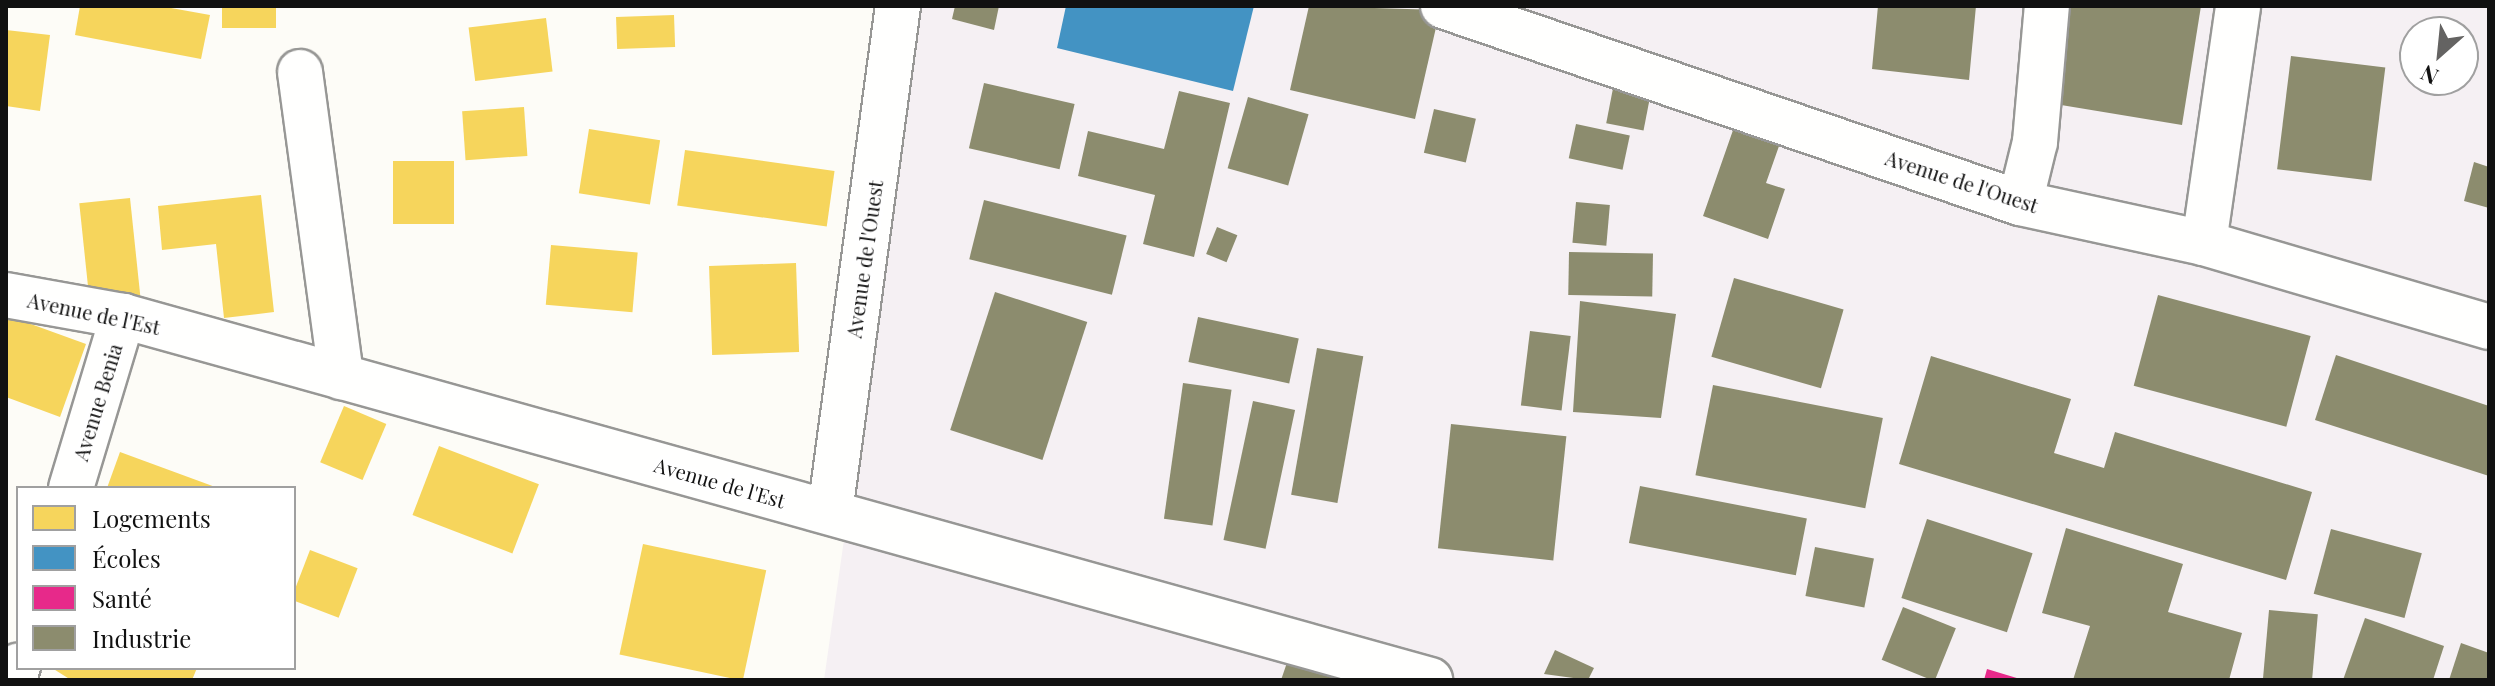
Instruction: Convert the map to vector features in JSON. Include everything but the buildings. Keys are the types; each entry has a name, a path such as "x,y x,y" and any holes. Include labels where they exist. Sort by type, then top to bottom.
{"street":[{"name":"Avenue de l'Ouest","path":"830,512 898,6"},
{"name":"Avenue de l'Ouest","path":"1443,6 2020,203 2204,243 2489,327"},
{"path":"2020,203 2035,142 2047,6"},
{"path":"2204,243 2238,6"},
{"path":"300,72 341,377"},
{"name":"Avenue de l'Est","path":"6,295 123,316 1430,680"},
{"name":"Avenue Benia","path":"72,486 123,316"}],"shaded area":[{"path":"920,6 2489,6 2489,680 824,680"}]}
